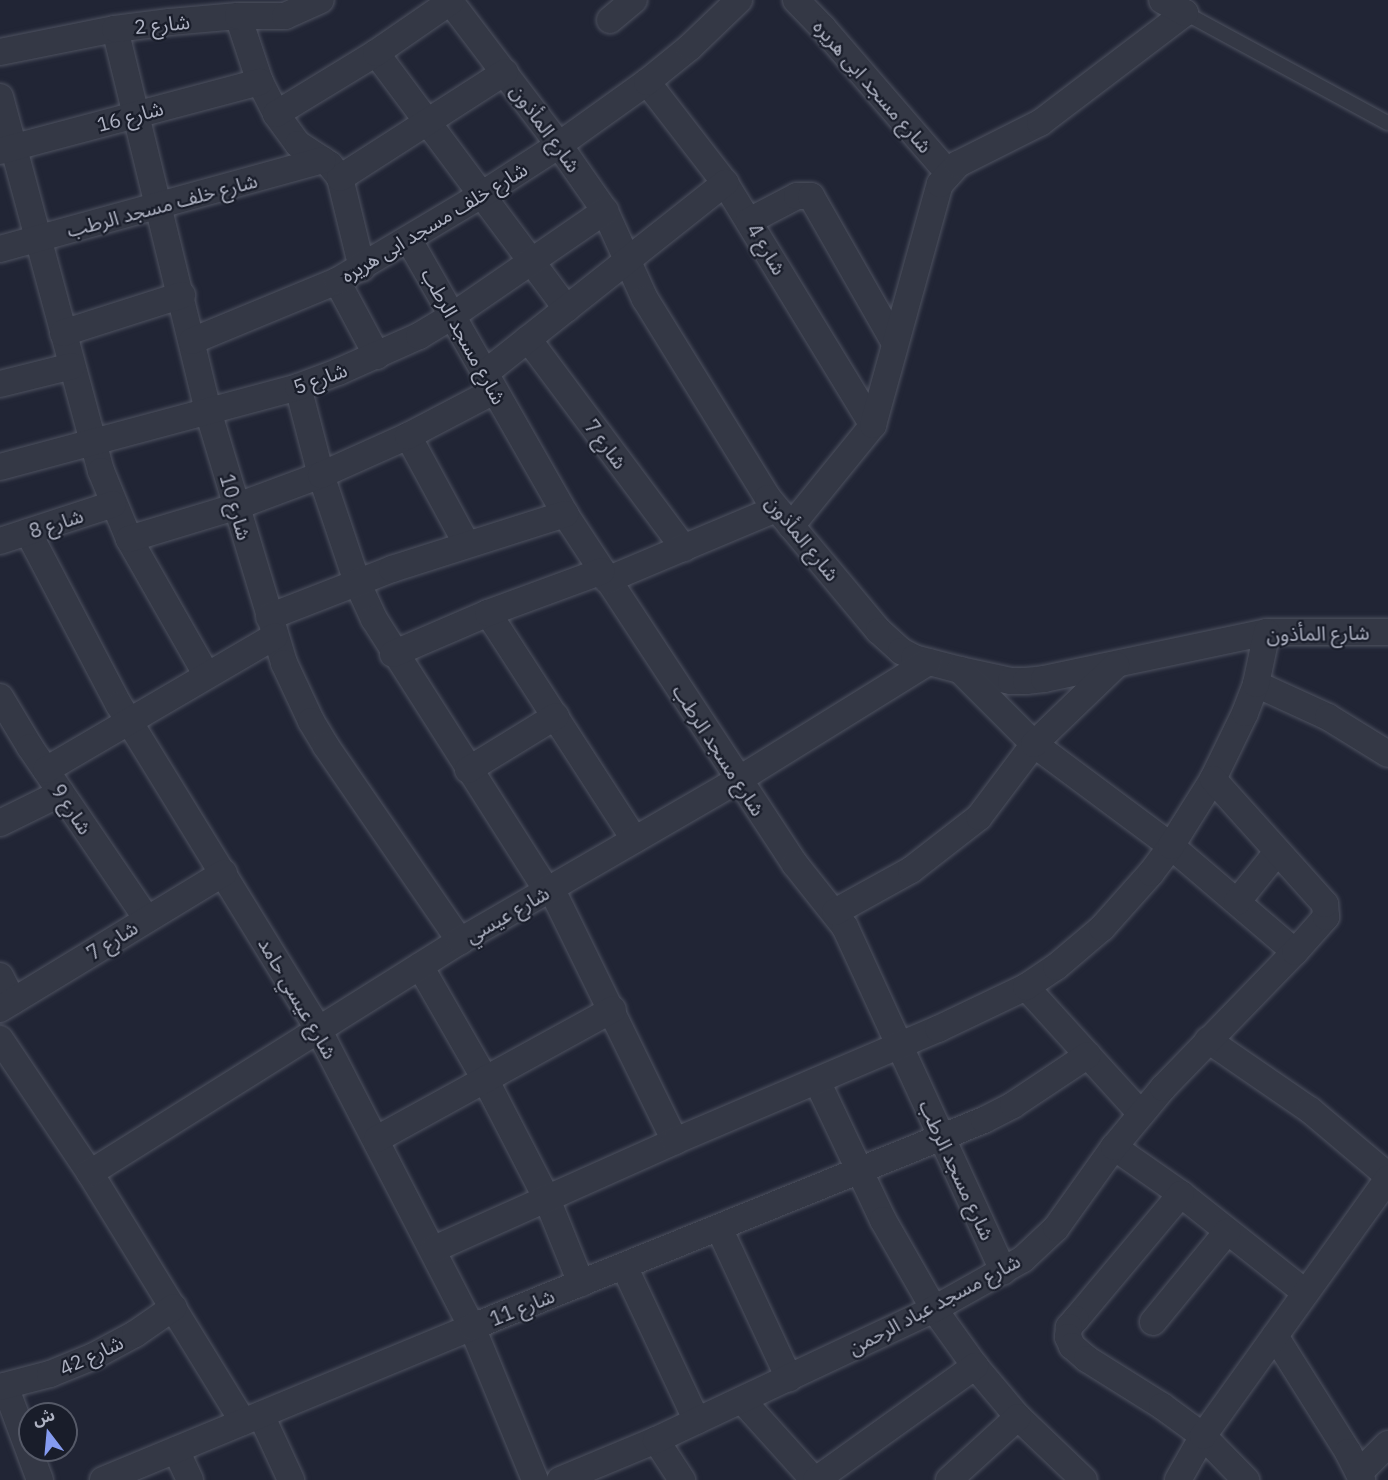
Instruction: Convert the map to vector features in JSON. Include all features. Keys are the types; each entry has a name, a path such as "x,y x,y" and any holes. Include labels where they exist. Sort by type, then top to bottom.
{"street":[{"name":"شارع 2","path":"0,52 115,30 238,16 274,8 296,13 321,0"},
{"path":"610,20 634,0"},
{"name":"شارع خلف مسجد ابى هريره","path":"192,341 337,281 483,194 559,145 647,82 690,47 739,0"},
{"name":"شارع مسجد ابى هريره","path":"796,0 948,174"},
{"path":"393,654 488,613 784,517 873,425 935,197 948,174 971,156 1040,123 1185,13 1162,0"},
{"path":"276,114 376,53 449,1"},
{"name":"شارع المأذون","path":"449,1 505,72 605,211 645,299 784,517 889,642 914,658 928,662 1011,681 1026,681 1267,632 1388,632"},
{"path":"238,16 260,82 276,114 298,144 331,169 362,268"},
{"name":"شارع 10","path":"115,30 182,295 208,411 272,626 311,721 345,775 460,941"},
{"path":"376,53 567,309"},
{"name":"شارع خلف مسجد الرطب","path":"0,249 159,207 331,169 426,120 505,72"},
{"name":"شارع 16","path":"7,149 260,82"},
{"name":"شارع 4","path":"647,82 725,183 873,425"},
{"path":"0,97 7,149 40,239 91,442 113,504 129,539 206,674"},
{"path":"129,539 235,507 321,475 408,436 489,382 528,339 725,183"},
{"path":"749,221 797,196 811,196 895,344"},
{"name":"شارع 5","path":"0,466 298,387 377,356 452,316 605,211"},
{"name":"شارع مسجد الرطب","path":"409,240 565,514 604,576 804,877 836,912 853,942 1004,1271"},
{"path":"337,281 377,356"},
{"path":"63,333 182,295"},
{"name":"شارع 7","path":"528,339 684,548"},
{"path":"0,384 72,366"},
{"path":"298,387 321,475 357,582 393,654 549,890 613,1009 675,1141"},
{"path":"408,436 466,543"},
{"name":"شارع 8","path":"0,541 113,504"},
{"path":"46,770 206,674 272,626 357,582 466,543 565,514"},
{"name":"شارع عيسي حامد","path":"28,532 129,722 318,1029 377,1138 472,1327 536,1480"},
{"path":"488,613 635,840"},
{"path":"434,1250 675,1141 900,1045 1026,987 1077,950 1102,928 1151,873 1171,846 1213,779 1245,713 1256,684 1267,632"},
{"name":"شارع عيسي","path":"90,1173 460,941 738,780 928,662"},
{"path":"836,912 911,870 979,817 1034,744 1116,664"},
{"path":"960,670 1034,744 1171,846 1295,952"},
{"path":"1256,684 1328,717 1388,754"},
{"name":"شارع 9","path":"0,697 61,793 147,919"},
{"path":"468,770 556,716"},
{"path":"1213,779 1277,852 1237,902"},
{"path":"0,824 61,793"},
{"name":"شارع مسجد عباد الرحمن","path":"560,1480 656,1440 934,1309 1023,1259 1056,1228 1141,1114 1208,1040 1295,952 1326,917 1326,904 1277,852"},
{"name":"شارع 7","path":"7,1005 224,873"},
{"path":"420,966 485,1079 547,1199 581,1283"},
{"path":"0,976 7,1005"},
{"path":"1026,987 1141,1114"},
{"path":"377,1138 613,1009"},
{"path":"0,1040 90,1173 174,1307 252,1418 291,1480"},
{"path":"1178,1480 1203,1436 1388,1178 1310,1110 1208,1040"},
{"name":"شارع 11","path":"103,1480 472,1327 860,1171 1014,1105 1088,1055"},
{"path":"817,1081 883,1220 934,1309 975,1366 1018,1417 1084,1480"},
{"path":"1114,1148 1181,1194 1306,1293"},
{"path":"1181,1194 1069,1327 1068,1337 1072,1346 1087,1359 1162,1406 1203,1436 1246,1480"},
{"path":"719,1228 789,1378"},
{"path":"1152,1322 1227,1232"},
{"path":"624,1266 697,1421"},
{"name":"شارع 42","path":"2,1386 50,1374 94,1356 135,1334 174,1307"},
{"path":"1275,1336 1361,1477 1388,1444"},
{"path":"742,1400 815,1480 975,1366"},
{"path":"2,1386 40,1480"},
{"path":"949,1480 1018,1417"},
{"path":"656,1440 682,1480"},
{"path":"176,1450 190,1480"}],"lane":[{"path":"1185,13 1388,123"}]}
